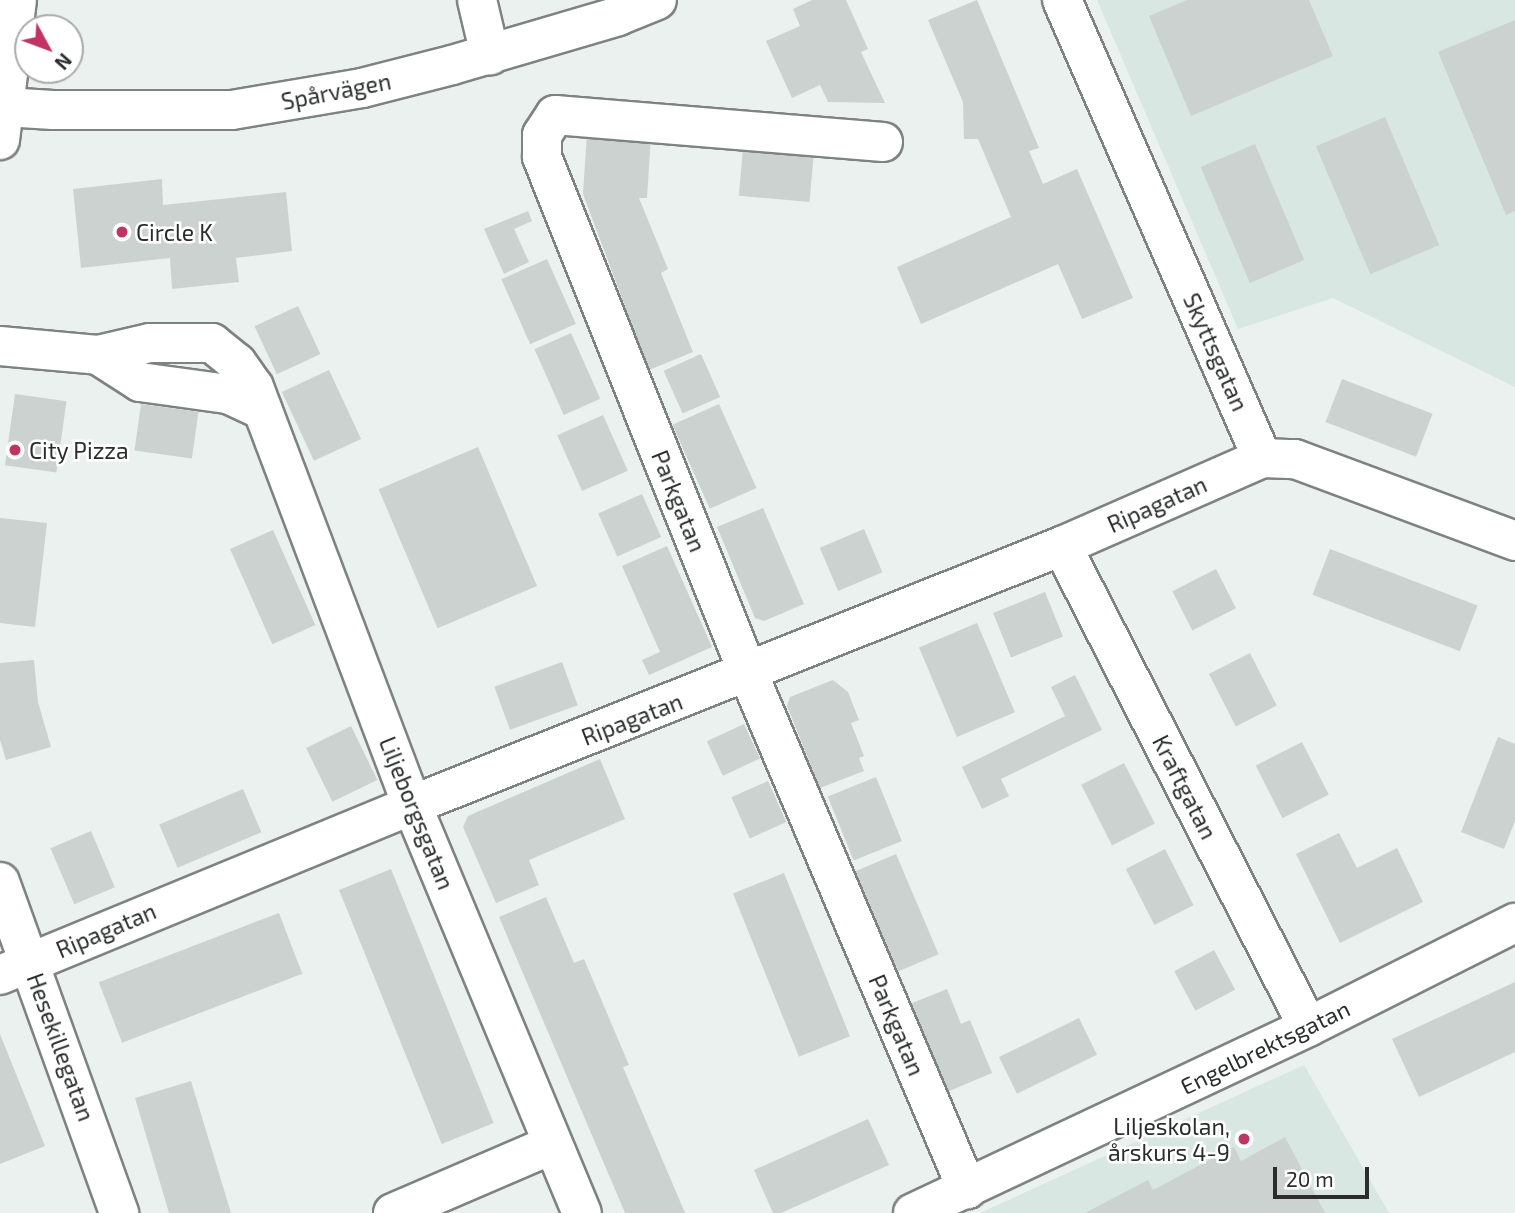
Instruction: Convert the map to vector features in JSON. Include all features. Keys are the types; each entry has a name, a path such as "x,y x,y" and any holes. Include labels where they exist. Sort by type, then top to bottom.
{"street":[{"path":"2,123 17,0"},
{"path":"477,0 490,55"},
{"name":"Spårvägen","path":"2,123 53,110 232,110 362,88 490,55 618,16 657,0"},
{"name":"Skyttsgatan","path":"1062,0 1262,458"},
{"name":"Parkgatan","path":"883,142 555,115 542,135 542,157 748,673 967,1189"},
{"name":"Liljeborgsgatan","path":"0,346 98,355 140,382 228,394 262,410 412,805 582,1213"},
{"path":"1262,458 1295,459 1515,541"},
{"name":"Ripagatan","path":"15,969 412,805 748,673 1062,545 1262,458"},
{"name":"Kraftgatan","path":"1062,545 1308,1027"},
{"name":"Hesekillegatan","path":"0,882 15,969 120,1213"},
{"name":"Engelbrektsgatan","path":"914,1213 1308,1027 1510,920"},
{"path":"393,1213 553,1144"}],"shaded area":[{"path":"1097,0 1515,0 1515,387 1333,298 1238,329"},
{"name":"Liljeskolan, årskurs 4-9","path":"1304,1065 1389,1213 980,1213"}],"building":[{"path":"812,0 846,0 868,49 861,52 885,103 828,102 820,85 792,98 766,41 800,26 793,9"},
{"path":"977,0 1039,148 1029,151 1043,184 1077,169 1133,298 1082,319 1058,264 921,324 897,267 1011,217 978,139 964,139 963,102 928,20"},
{"path":"1187,0 1309,0 1333,56 1191,116 1149,16"},
{"path":"1515,20 1515,211 1506,215 1438,52"},
{"path":"1385,117 1439,245 1370,274 1316,146"},
{"path":"587,133 651,137 647,198 639,198 668,269 661,273 693,352 649,370 583,194"},
{"path":"1255,144 1304,260 1250,283 1201,167"},
{"path":"743,148 814,154 810,202 739,196"},
{"path":"162,179 163,205 286,192 292,251 236,258 239,282 172,289 170,258 81,268 73,189"},
{"path":"528,211 532,221 514,229 529,262 504,274 484,229"},
{"path":"547,259 576,324 530,344 501,279"},
{"path":"298,306 320,354 277,374 254,326"},
{"path":"571,333 600,399 564,415 534,349"},
{"path":"701,354 720,397 683,414 664,371"},
{"path":"329,370 361,439 314,461 282,392"},
{"path":"1342,379 1433,414 1416,457 1326,422"},
{"path":"15,394 66,401 56,473 5,465"},
{"path":"141,404 198,412 192,459 134,451"},
{"path":"719,404 756,488 710,509 672,425"},
{"path":"603,415 628,471 582,491 557,435"},
{"path":"478,447 537,586 438,628 379,489"},
{"path":"642,494 661,537 617,556 598,514"},
{"path":"763,508 804,604 764,621 755,618 717,527"},
{"path":"0,518 47,523 35,627 0,623"},
{"path":"864,529 882,572 838,591 820,548"},
{"path":"273,530 315,625 272,644 230,549"},
{"path":"667,546 712,647 649,675 642,660 660,652 622,566"},
{"path":"1330,549 1478,606 1460,651 1312,595"},
{"path":"1216,569 1236,608 1192,630 1172,591"},
{"path":"1045,592 1063,637 1011,657 993,613"},
{"path":"977,623 1015,712 957,737 919,648"},
{"path":"1250,653 1277,706 1236,726 1209,674"},
{"path":"34,660 38,702 51,747 6,760 0,740 0,663"},
{"path":"562,662 578,705 510,730 494,687"},
{"path":"1075,675 1102,730 1001,779 1009,796 982,809 962,767 1065,716 1051,687"},
{"path":"833,680 848,692 859,720 851,723 864,756 859,758 864,771 820,788 787,706 790,697"},
{"path":"744,724 760,758 723,776 707,741"},
{"path":"351,726 377,780 332,802 306,748"},
{"path":"1498,737 1515,744 1515,821 1504,849 1461,832"},
{"path":"1302,742 1329,795 1282,818 1256,766"},
{"path":"600,759 625,819 529,860 539,885 496,903 463,827 468,816"},
{"path":"1124,763 1155,824 1112,845 1081,785"},
{"path":"876,777 902,841 854,860 828,796"},
{"path":"768,781 786,822 750,838 731,797"},
{"path":"243,789 261,832 178,868 159,825"},
{"path":"91,831 115,887 74,904 50,848"},
{"path":"1339,833 1357,868 1397,848 1423,902 1340,943 1296,854"},
{"path":"1165,849 1194,905 1154,925 1126,869"},
{"path":"896,854 939,954 898,972 855,871"},
{"path":"391,869 494,1123 442,1144 339,890"},
{"path":"784,873 850,1036 799,1057 733,894"},
{"path":"546,897 574,963 584,959 629,1065 623,1067 685,1213 625,1213 499,917"},
{"path":"279,913 302,974 122,1043 99,982"},
{"path":"1214,950 1235,990 1195,1011 1174,971"},
{"path":"1515,982 1515,1052 1419,1097 1392,1039"},
{"path":"947,989 961,1024 970,1020 992,1073 947,1092 910,1004"},
{"path":"1079,1018 1097,1055 1017,1094 999,1057"},
{"path":"0,1034 45,1146 0,1164"},
{"path":"191,1081 231,1213 169,1213 135,1098"},
{"path":"868,1119 889,1165 781,1213 773,1213 754,1170"},
{"path":"1285,1137 1325,1213 1085,1213 1148,1180 1153,1190 1234,1147 1241,1161"}],"place":[{"name":"Circle K","path":"122,232"},
{"name":"City Pizza","path":"15,450"},
{"name":"Liljeskolan, årskurs 4-9","path":"1244,1139"}]}
